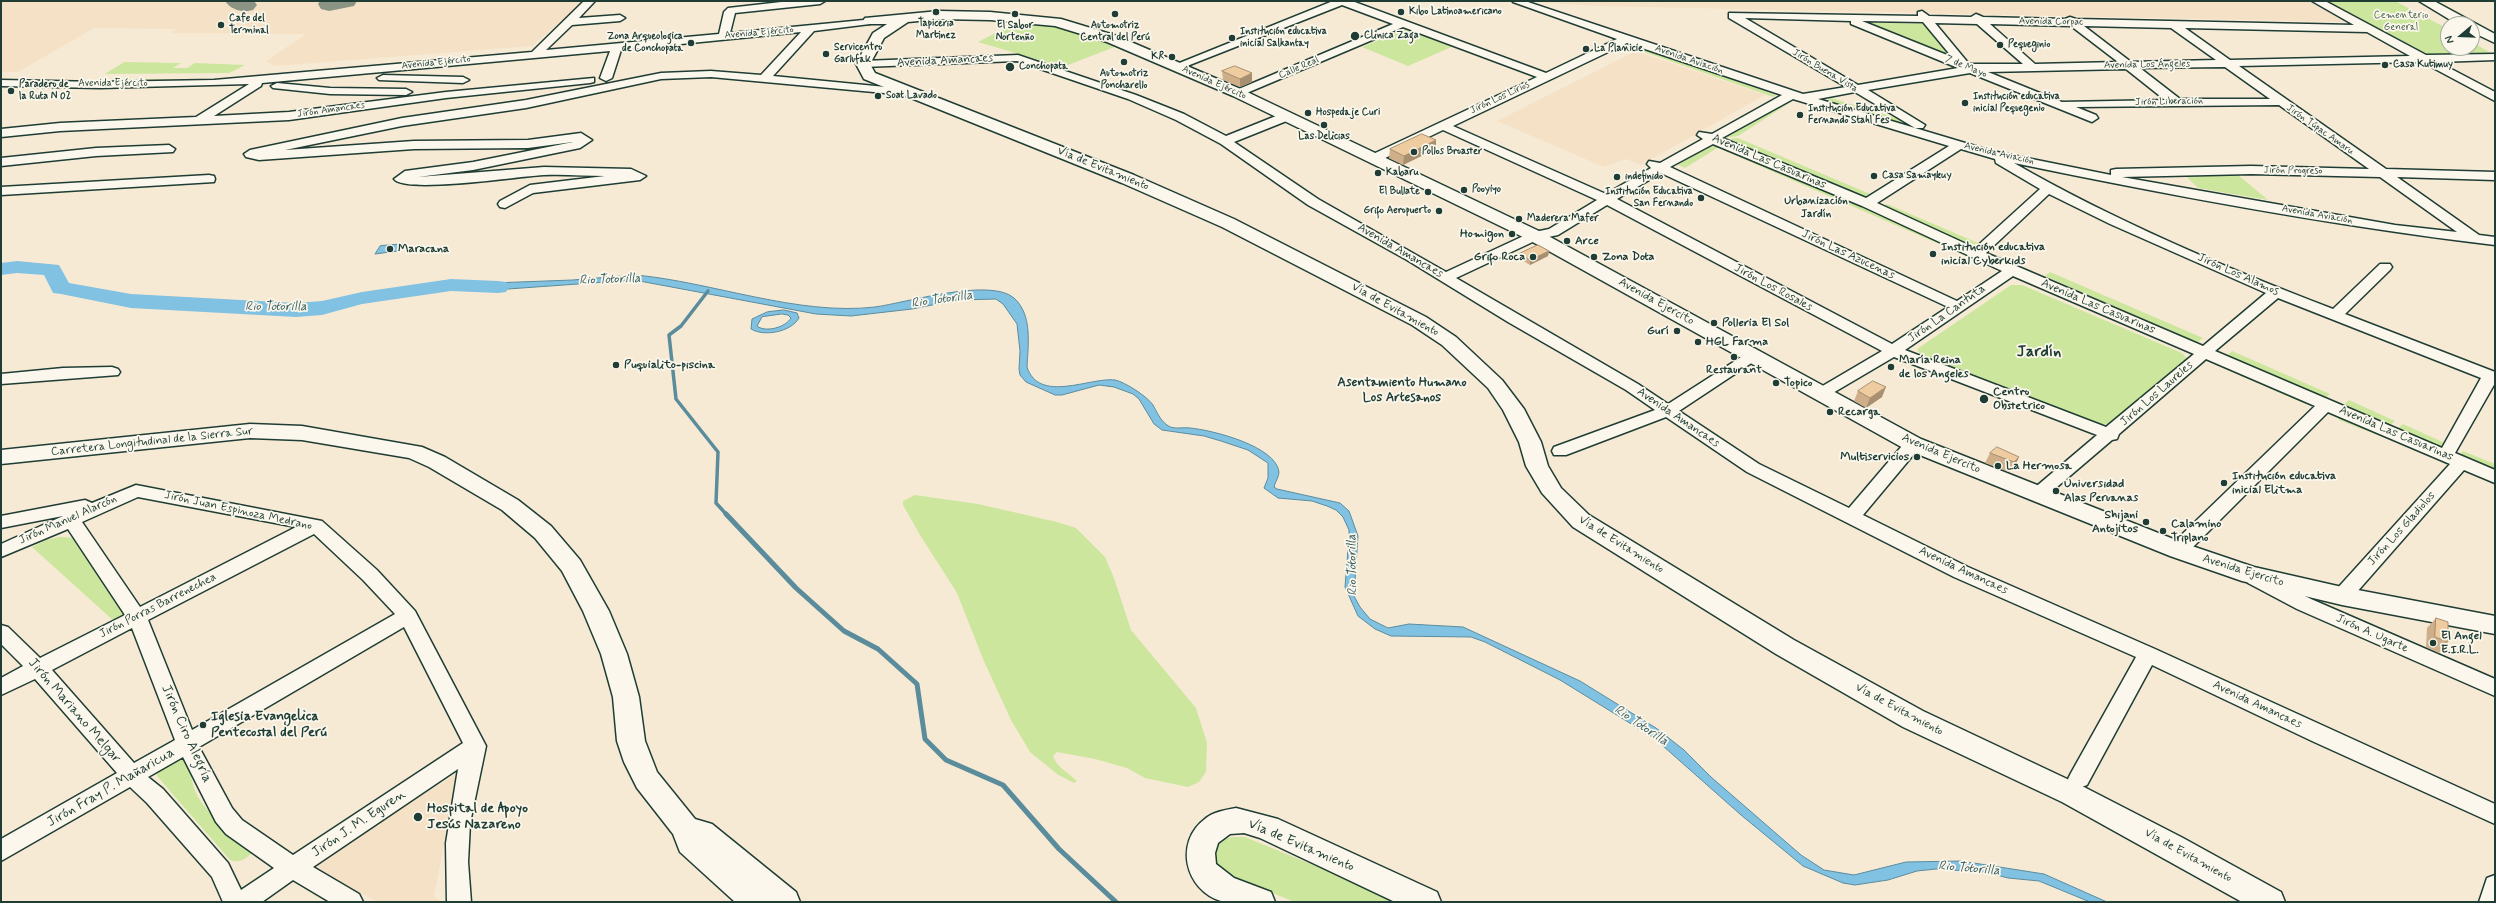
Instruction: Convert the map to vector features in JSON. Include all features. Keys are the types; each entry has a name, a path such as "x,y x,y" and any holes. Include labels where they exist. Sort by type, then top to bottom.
{"highway":[{"name":"Avenida Ejército","path":"874,28 904,18 990,16 1056,22 1112,39 1238,93 1285,117 1375,158 1535,236"},
{"path":"863,64 874,28"},
{"name":"Vía de Evitamiento","path":"863,64 869,76 1128,179 1228,222 1419,321 1449,340 1495,384 1513,409 1530,442 1537,466 1553,493 1581,521 1785,647 1913,719 2072,794 2173,847 2270,902"},
{"name":"Avenida Ejercito","path":"1535,236 1754,355 1820,394 1913,444 2178,550 2251,575 2342,596 2495,625"},
{"name":"Carretera Longitudinal de la Sierra Sur","path":"1,457 250,431 302,433 383,445 414,452 437,462 510,505 544,532 571,566 596,610 614,654 626,697 631,741 638,762 647,780 686,829 690,843 757,902"},
{"name":"Vía de Evitamiento","path":"1260,902 1214,882 1206,874 1200,860 1202,842 1213,829 1224,822 1248,821 1268,828 1426,902"},
{"path":"686,829 702,833 785,902"}],"main road":[{"path":"2425,1 2452,16"},
{"path":"2480,31 2495,39"}],"street":[{"path":"539,51 566,22 590,1"},
{"path":"724,35 731,5 820,1"},
{"path":"1178,66 1342,1 1545,76"},
{"path":"2317,1 2495,97"},
{"name":"Avenida Aviación","path":"1518,2 1791,95 1990,154 2091,175 2395,229 2495,241"},
{"name":"Avenida Corpac","path":"1733,13 2170,22 2358,24"},
{"name":"Jirón Buena Vista","path":"1733,13 1855,90 1945,140"},
{"name":"7 de Mayo","path":"1844,15 2092,118"},
{"path":"1924,17 1969,68"},
{"path":"566,22 620,18"},
{"path":"1976,18 2031,66"},
{"path":"2070,20 2176,102"},
{"name":"Avenida Corpac","path":"2170,22 2369,29"},
{"name":"Jirón Túpac Amaru","path":"2170,22 2229,63 2279,102 2476,239"},
{"name":"Calle Real","path":"1238,93 1404,23"},
{"path":"764,79 810,28"},
{"name":"Avenida Ejército","path":"3,78 100,84 264,78 344,73 492,58 539,51 724,35 810,28 874,28"},
{"name":"Avenida Ejército","path":"264,78 352,64 618,46 724,35 874,28"},
{"name":"Jirón Los Lirios","path":"1375,158 1626,38"},
{"path":"606,78 618,46"},
{"path":"2490,57 2495,64"},
{"name":"Avenida Los Ángeles","path":"1791,95 1855,90 1969,68 2427,60 2490,57"},
{"path":"199,120 264,78 330,91 447,94 492,58"},
{"name":"Avenida Amancaes","path":"863,64 1018,58 1173,114 1225,142 1301,195 1446,277 1632,387 1753,468 1852,516 1961,572 2148,654 2320,735 2495,814"},
{"path":"352,64 344,73 345,76 463,80"},
{"path":"505,204 530,189 640,176 631,173 544,171 426,182 400,179 406,175 460,168 576,145 586,140 581,137 528,144 414,145 259,156 250,154 260,150 328,139 397,123 526,104 660,76 711,74 906,92"},
{"name":"Jirón Amancaes","path":"1,133 199,120 289,116 447,94 606,78 660,76"},
{"path":"1446,277 1535,236 1554,232 1602,198 1656,166 1708,137 1791,95"},
{"name":"Jirón Liberación","path":"2059,104 2279,102"},
{"path":"1225,142 1285,117"},
{"name":"Jirón Los Rosales","path":"1442,125 1602,198 1893,351 2111,435"},
{"name":"Avenida Las Casuarinas","path":"1708,137 1867,203 2012,270 2454,458 2495,477"},
{"path":"1867,203 1959,145"},
{"path":"1,162 96,152 168,149"},
{"name":"Jirón Los Alamos","path":"1990,154 2048,188 2276,292 2492,377"},
{"name":"Jirón Las Azucenas","path":"1656,166 1957,306"},
{"name":"Jirón Progreso","path":"2091,175 2138,171 2236,170 2495,176"},
{"path":"1,192 209,179"},
{"path":"1977,253 2048,188"},
{"path":"2335,315 2385,267"},
{"name":"Jirón La Cantuta","path":"1820,394 1893,351 2012,270"},
{"name":"Jirón Los Laureles","path":"2038,494 2111,435 2276,292"},
{"path":"1560,451 1668,411 1754,355"},
{"path":"1,379 63,373 112,372"},
{"name":"Jirón Los Gladiolos","path":"2342,596 2454,458 2492,377"},
{"path":"2178,550 2326,404"},
{"path":"1852,516 1913,444"},
{"name":"Jirón Manuel Alarcón","path":"1,551 136,490"},
{"name":"Jirón Juan Espinoza Medrano","path":"136,490 316,525 370,575 408,616 475,746"},
{"path":"1,522 109,501"},
{"name":"Jirón Ciro Alegría","path":"71,520 137,617 187,744 229,821 293,868 351,902"},
{"name":"Jirón Porras Barrenechea","path":"1,687 316,525"},
{"name":"Jirón A. Ugarte","path":"2251,575 2304,604 2495,688"},
{"name":"Jirón Fray P. Mañaricua","path":"1,851 408,616"},
{"name":"Jirón Mariano Melgar","path":"1,632 38,668 132,776 155,796 220,870 235,902"},
{"path":"2079,779 2148,654"},
{"path":"459,902 456,879 457,834 463,789 475,746"},
{"name":"Jirón J. M. Eguren","path":"242,902 475,746"},
{"path":"2491,902 2495,885"}],"shaded area":[{"path":"1,1 584,1 532,46 275,66 266,61 306,34 171,33 178,29 94,28 18,72 1,72"},
{"path":"1521,1 2307,1 2347,22 1597,6"},
{"path":"1636,51 1765,95 1641,165 1626,159 1604,167 1497,121"},
{"name":"Hospital de Apoyo Jesús Nazareno","path":"458,773 434,896 441,902 377,902 317,868 316,861"}],"green space":[{"name":"Cementerio General","path":"2328,1 2395,1 2440,25 2440,56 2430,56"},
{"path":"1017,22 1054,26 1117,46 1063,67 978,42"},
{"path":"1864,22 1928,24 1963,61"},
{"path":"1410,27 1456,45 1408,66 1362,47"},
{"path":"1636,46 1776,95 1773,97 1633,48"},
{"name":"Cementerio General","path":"2480,47 2491,53 2480,54"},
{"path":"441,59 440,60 270,76 273,74"},
{"path":"124,62 181,63 173,68 187,68 195,63 245,65 229,73 105,74"},
{"path":"120,79 216,79 116,82"},
{"path":"1831,98 1910,122 1929,132 1826,101"},
{"path":"1786,100 1794,100 1738,136 1724,138"},
{"path":"1735,138 1870,194 1864,198 1730,139"},
{"path":"1715,142 1722,145 1685,168 1678,165"},
{"path":"1728,148 1999,265 1994,268 1723,150"},
{"path":"2183,173 2237,174 2268,200 2198,188"},
{"path":"1887,204 1978,243 1973,246 1882,207"},
{"path":"2050,272 2203,338 2197,343 2045,276"},
{"path":"2011,285 2022,285 2182,353 2188,360 2108,424 2096,425 1920,355 1917,349"},
{"path":"2232,351 2330,394 2325,398 2231,358 2228,355"},
{"path":"2215,363 2311,404 2305,404 2214,364"},
{"path":"2349,400 2395,421 2388,427 2342,406"},
{"path":"2336,415 2449,463 2339,420"},
{"path":"2403,424 2447,444 2442,449 2397,429"},
{"path":"2463,451 2495,464 2495,472 2459,456"},
{"path":"915,495 978,504 1057,522 1076,528 1105,557 1114,578 1131,630 1196,708 1207,743 1206,772 1199,782 1188,787 1145,778 1127,768 1095,759 1057,752 1053,756 1055,760 1060,767 1077,781 1074,783 1057,774 1030,752 1011,720 983,659 957,593 920,535 903,505 903,501"},
{"path":"60,537 77,538 126,617 115,622 32,547 46,540"},
{"path":"187,756 193,784 201,801 213,816 252,847 251,854 244,859 239,861 230,860 157,776 156,771 169,760"},
{"path":"1232,837 1245,837 1323,869 1393,902 1295,902 1232,877 1221,869 1214,860 1214,849 1218,841"}],"water":[{"name":"Maracana","path":"404,244 398,251 375,254 380,246"},
{"path":"636,275 695,284 786,303 816,307 875,307 947,293 986,290 1002,292 1014,298 1024,313 1028,331 1027,367 1033,378 1042,384 1054,387 1105,380 1119,381 1146,398 1153,405 1162,421 1169,427 1200,429 1213,432 1242,441 1267,454 1275,463 1279,472 1274,487 1277,489 1340,503 1349,511 1358,536 1354,596 1360,607 1370,619 1388,628 1409,624 1463,627 1580,681 1656,728 1684,750 1711,777 1801,855 1824,870 1854,875 1906,862 1961,861 2044,874 2107,902 2090,902 2039,881 2008,878 1985,872 1936,869 1917,871 1888,880 1855,885 1843,883 1803,866 1741,815 1654,738 1560,680 1485,642 1471,637 1391,636 1375,629 1358,616 1345,587 1349,530 1343,517 1336,510 1312,501 1278,498 1264,488 1268,478 1268,463 1248,450 1221,441 1204,436 1162,430 1154,424 1139,399 1133,394 1114,387 1099,385 1062,395 1055,395 1026,382 1020,375 1019,369 1020,351 1017,324 1003,304 996,299 957,300 912,309 851,316 816,314 634,280 494,290 464,289 466,284 572,280"},
{"path":"784,310 797,313 799,318 790,327 777,332 763,333 751,329 752,319 767,312","holes":["782,314 788,315 791,318 785,324 776,328 765,329 757,326 762,317"]}],"building":[{"path":"1235,66 1252,73 1240,79 1222,71"},
{"path":"1422,134 1436,140 1404,156 1390,149"},
{"path":"1538,245 1549,251 1530,260 1519,254"},
{"path":"1873,381 1886,387 1870,398 1858,391"},
{"path":"1997,447 2019,457 2014,462 1990,453"},
{"path":"2436,618 2448,622 2448,642 2435,637"}],"waterway":[{"name":"Rio Totorilla","path":"1,269 17,267 52,269 61,288 131,301 296,310 322,308 362,298 451,285 498,287"},
{"path":"708,291 681,326 669,335 676,399 718,452 716,503 727,515"},
{"path":"726,514 796,588 844,631 878,649 917,684 925,739 946,760 1003,785 1059,849 1116,902"}],"taxiway":[{"path":"236,1 245,5"},
{"path":"329,4 346,1"}],"place":[{"name":"Tapiceria Martinez","path":"936,12"},
{"name":"Kibo Latinoamericano","path":"1401,12"},
{"name":"El Sabor Nortenño","path":"1015,14"},
{"name":"Automotriz Central del Perú","path":"1115,14"},
{"name":"Cafe del Terminal","path":"221,25"},
{"name":"Clinica Zaga","path":"1355,36"},
{"name":"Institución educativa inicial Salkantay","path":"1232,38"},
{"name":"Zona Arqueologica de Conchopata","path":"691,43"},
{"name":"Pequeginio","path":"2000,45"},
{"name":"La Planicie","path":"1586,49"},
{"name":"Servicentro Garlufak","path":"826,54"},
{"name":"KR","path":"1172,57"},
{"name":"Automotriz Poncharello","path":"1124,62"},
{"name":"Casa Kutimuy","path":"2385,65"},
{"name":"Conchopata","path":"1010,67"},
{"name":"Paradero de la Ruta N 02","path":"11,91"},
{"name":"Soat Lavado","path":"878,96"},
{"name":"Institución educativa inicial Pequegenio","path":"1965,103"},
{"name":"Hospedaje Curi","path":"1308,113"},
{"name":"Institución Educativa Fernando Stahl Fes","path":"1800,115"},
{"name":"Las Delicias","path":"1324,125"},
{"name":"Pollos Broaster","path":"1414,152"},
{"name":"Kabaru","path":"1378,173"},
{"name":"Casa Samaykuy","path":"1874,176"},
{"name":"indefinido","path":"1617,177"},
{"name":"Pooyiyo","path":"1464,190"},
{"name":"El Bullate","path":"1428,192"},
{"name":"Institución Educativa San Fernando","path":"1701,198"},
{"name":"Grifo Aeropuerto","path":"1439,211"},
{"name":"Maderera Mafer","path":"1519,219"},
{"name":"Homigon","path":"1512,234"},
{"name":"Arce","path":"1567,241"},
{"name":"Maracana","path":"390,249"},
{"name":"Institución educativa inicial Cyberkids","path":"1933,254"},
{"name":"Grifo Roca","path":"1533,257"},
{"name":"Zona Dota","path":"1594,257"},
{"name":"Polleria El Sol","path":"1714,323"},
{"name":"Gurí","path":"1677,331"},
{"name":"HGL Farma","path":"1698,342"},
{"name":"Restaurant","path":"1734,357"},
{"name":"Puquialito-piscina","path":"616,365"},
{"name":"María Reina de los Angeles","path":"1891,367"},
{"name":"Topico","path":"1776,383"},
{"name":"Centro Obstetrico","path":"1984,399"},
{"name":"Recarga","path":"1830,412"},
{"name":"Multiservicios","path":"1917,457"},
{"name":"La Hermosa","path":"1998,466"},
{"name":"Institución educativa inicial Elitma","path":"2224,483"},
{"name":"Universidad Alas Peruanas","path":"2056,491"},
{"name":"Shijani Antojitos","path":"2146,522"},
{"name":"Calamino Triplano","path":"2163,531"},
{"name":"El Angel E.I.R.L.","path":"2433,643"},
{"name":"Iglesia Evangelica Pentecostal del Perú","path":"203,725"},
{"name":"Hospital de Apoyo Jesús Nazareno","path":"418,817"}],"district":[{"name":"Urbanización Jardín","path":"1816,208"},
{"name":"Jardín","path":"2039,353"},
{"name":"Asentamiento Humano Los Artesanos","path":"1402,390"}]}
